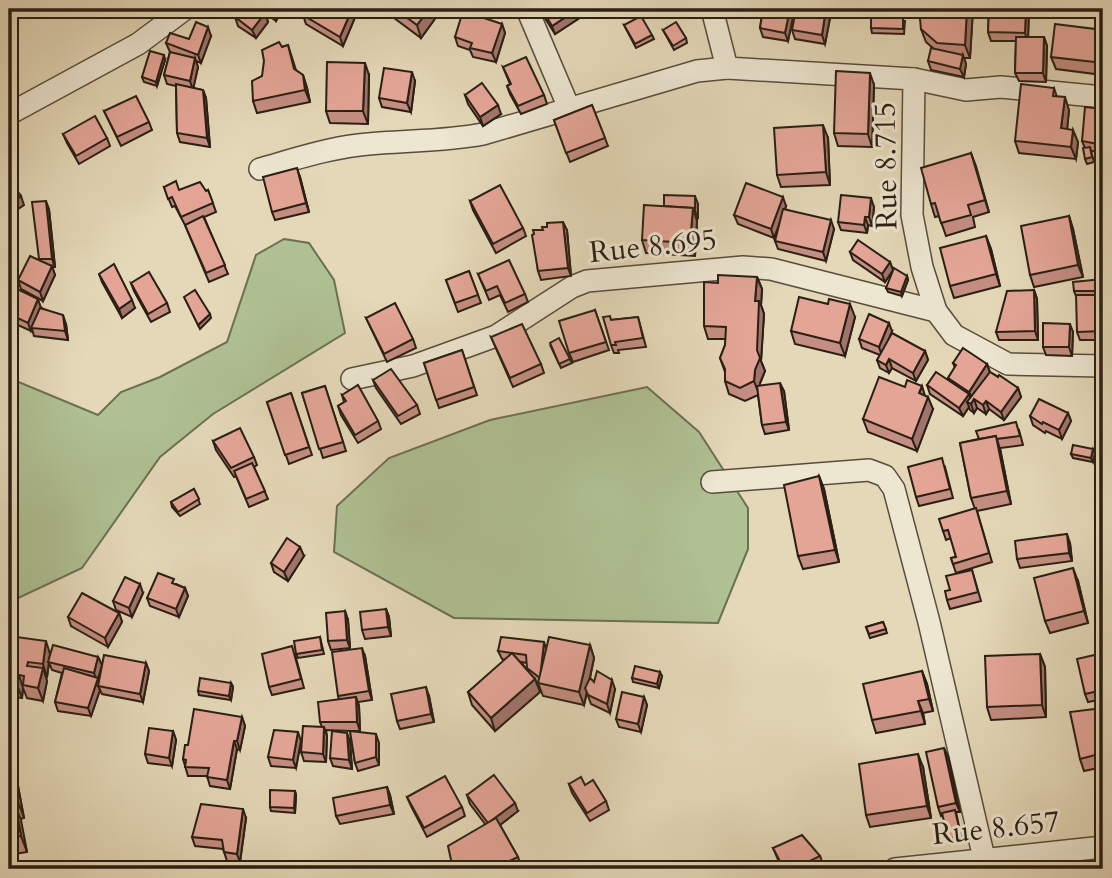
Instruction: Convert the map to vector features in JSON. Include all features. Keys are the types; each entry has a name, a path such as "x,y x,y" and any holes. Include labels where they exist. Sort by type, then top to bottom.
{"street":[{"path":"9,114 138,44 185,9"},
{"path":"527,9 569,108"},
{"path":"712,9 727,68"},
{"name":"Rue 8.715","path":"260,169 326,150 360,145 457,139 482,134 697,71 727,68 914,79 912,215 922,267 936,311 954,335 1008,364 1103,366"},
{"path":"914,79 966,90 1001,87 1103,97"},
{"name":"Rue 8.695","path":"352,379 412,366 496,336 572,287 615,276 743,267 771,269 936,311"},
{"path":"712,482 869,470 885,476 894,489 929,622 984,858"},
{"name":"Rue 8.657","path":"895,869 1103,847"}],"green space":[{"path":"284,239 309,243 334,280 345,333 213,414 160,457 82,568 12,601 9,600 9,378 98,415 121,392 160,377 227,342 256,255"},
{"path":"647,387 699,432 748,508 748,549 718,623 454,618 334,552 337,506 389,458 490,420"}],"building":[{"path":"241,9 259,9 265,13 252,30 235,17"},
{"path":"263,9 279,9 274,17"},
{"path":"306,9 352,9 340,37 303,15"},
{"path":"395,9 429,9 417,25"},
{"path":"542,9 578,9 552,26"},
{"path":"763,9 790,9 785,33 760,28"},
{"path":"796,9 826,9 822,35 792,30"},
{"path":"919,9 967,9 965,45 937,43 921,29"},
{"path":"989,9 1026,9 1025,33 988,32"},
{"path":"463,11 502,24 492,53 470,48 472,43 455,37"},
{"path":"641,16 652,35 635,44 624,25"},
{"path":"871,16 903,16 903,29 871,28"},
{"path":"196,22 208,27 198,55 166,43 170,33 189,39"},
{"path":"676,22 686,38 673,46 663,30"},
{"path":"1055,24 1103,30 1103,63 1051,57"},
{"path":"1016,37 1044,37 1043,73 1015,73"},
{"path":"279,42 282,47 288,45 294,69 303,75 305,90 253,101 252,81 262,76 262,50"},
{"path":"931,48 963,55 960,69 928,61"},
{"path":"150,51 164,55 156,82 142,77"},
{"path":"170,52 195,58 190,81 164,75"},
{"path":"526,57 544,95 518,106 507,86 511,84 503,67"},
{"path":"327,62 365,63 363,111 326,111"},
{"path":"384,68 412,72 407,103 379,98"},
{"path":"836,71 870,73 868,134 834,133"},
{"path":"482,83 498,105 480,117 465,95"},
{"path":"176,84 203,90 207,138 177,133"},
{"path":"1021,84 1054,88 1053,96 1065,97 1061,128 1073,130 1071,147 1015,141"},
{"path":"136,96 149,122 117,137 104,111"},
{"path":"592,105 605,138 566,153 554,120"},
{"path":"1085,107 1103,109 1103,145 1082,141"},
{"path":"95,116 107,138 76,156 63,134"},
{"path":"823,125 826,172 777,175 774,128"},
{"path":"1090,147 1092,157 1085,159 1083,148"},
{"path":"971,153 985,200 968,205 971,215 941,223 935,203 931,204 921,168"},
{"path":"297,168 306,203 272,212 263,177"},
{"path":"9,179 21,196 9,205"},
{"path":"176,181 179,190 200,182 206,191 208,190 213,203 181,217 172,197 168,199 164,187"},
{"path":"746,183 783,197 771,229 734,215"},
{"path":"500,185 523,228 493,244 470,201"},
{"path":"664,195 695,196 695,211 693,208 664,206"},
{"path":"841,195 871,198 869,217 865,217 864,225 838,222"},
{"path":"46,201 52,259 39,259 32,202"},
{"path":"644,205 693,208 690,243 642,240"},
{"path":"783,209 831,220 823,252 775,241"},
{"path":"203,216 225,265 206,273 185,225"},
{"path":"1069,216 1078,265 1030,275 1021,226"},
{"path":"563,222 568,268 538,271 533,230 543,230 542,227 547,227 547,223"},
{"path":"986,236 996,274 950,286 940,248"},
{"path":"858,240 890,262 882,274 850,252"},
{"path":"30,256 52,266 40,292 18,280"},
{"path":"509,260 525,294 505,303 497,286 486,291 478,274"},
{"path":"114,264 132,300 119,309 99,274"},
{"path":"894,268 907,276 901,292 886,288"},
{"path":"469,271 478,295 455,303 446,280"},
{"path":"149,272 167,303 148,314 131,283"},
{"path":"718,275 757,277 755,301 759,301 757,350 760,358 754,381 740,388 725,381 725,369 720,358 725,345 726,327 704,326 704,282 718,283"},
{"path":"1103,279 1103,291 1074,291 1073,282"},
{"path":"9,285 38,299 28,323 9,314"},
{"path":"195,290 210,314 198,325 184,297"},
{"path":"1034,290 1035,331 996,332 1007,291"},
{"path":"1076,295 1103,295 1103,331 1077,332"},
{"path":"799,297 828,304 829,299 850,304 840,343 791,331"},
{"path":"395,303 413,339 384,354 366,318"},
{"path":"40,308 63,315 65,331 31,328"},
{"path":"595,310 606,342 569,353 559,321"},
{"path":"869,314 889,323 879,347 859,339"},
{"path":"610,316 611,320 638,317 643,338 611,345 603,317"},
{"path":"1043,323 1070,324 1069,347 1043,347"},
{"path":"522,324 541,364 510,378 491,337"},
{"path":"892,333 925,351 913,373 889,359 886,365 877,360"},
{"path":"559,338 570,359 559,364 550,343"},
{"path":"963,348 987,364 969,392 948,378 956,365 953,363"},
{"path":"462,350 474,387 436,400 424,363"},
{"path":"391,369 417,405 398,416 373,380"},
{"path":"936,372 969,394 959,408 927,385"},
{"path":"990,372 1018,388 1001,412 986,401 983,405 974,399 971,404 967,402"},
{"path":"879,377 905,387 907,380 922,386 919,393 928,397 912,439 863,419"},
{"path":"780,383 786,422 762,425 757,386"},
{"path":"358,385 378,421 355,435 338,406 346,401 342,395"},
{"path":"325,386 343,442 319,449 302,393"},
{"path":"291,393 309,447 285,455 267,402"},
{"path":"1039,399 1068,413 1059,430 1030,416"},
{"path":"1016,422 1020,436 979,439 976,431"},
{"path":"240,428 254,457 231,468 213,441"},
{"path":"996,436 1007,491 971,498 960,443"},
{"path":"1073,445 1093,449 1091,458 1071,454"},
{"path":"942,458 950,489 916,497 908,467"},
{"path":"252,463 265,491 246,499 234,471"},
{"path":"819,476 835,550 798,556 784,485"},
{"path":"194,489 199,499 178,512 171,502"},
{"path":"976,508 989,553 953,564 951,558 956,557 948,530 943,531 939,519"},
{"path":"1067,534 1069,553 1017,559 1015,541"},
{"path":"287,538 300,547 284,572 271,563"},
{"path":"1073,568 1084,611 1045,621 1034,578"},
{"path":"972,570 978,592 947,600 945,591 950,590 946,576"},
{"path":"158,573 174,579 172,583 185,588 176,609 147,598"},
{"path":"125,577 140,584 129,608 113,601"},
{"path":"82,593 119,613 105,638 68,617"},
{"path":"386,609 388,627 362,630 360,612"},
{"path":"345,611 347,640 328,641 326,613"},
{"path":"883,622 886,629 869,634 866,627"},
{"path":"9,636 46,641 43,664 28,662 27,666 43,668 38,688 23,685 24,676 19,675 17,685 9,684 12,660 9,659"},
{"path":"320,637 322,650 296,654 294,641"},
{"path":"501,637 544,642 540,678 527,668 526,655 498,651"},
{"path":"549,637 590,645 579,692 538,683"},
{"path":"53,645 98,657 94,673 48,662"},
{"path":"292,646 301,679 269,687 262,654"},
{"path":"362,648 369,691 338,696 332,652"},
{"path":"512,653 535,679 491,718 468,692"},
{"path":"1103,653 1103,690 1085,694 1077,659"},
{"path":"1040,654 1042,705 987,707 985,656"},
{"path":"104,655 146,663 140,694 98,686"},
{"path":"635,666 660,672 657,684 632,678"},
{"path":"64,668 98,678 88,708 55,702"},
{"path":"597,671 612,680 607,704 588,695 585,688 590,678 594,682"},
{"path":"922,671 929,699 918,701 921,711 872,720 863,684"},
{"path":"200,678 231,683 229,696 198,691"},
{"path":"426,687 431,714 397,721 391,694"},
{"path":"622,692 644,697 638,724 616,719"},
{"path":"356,697 357,722 320,722 318,702"},
{"path":"1103,708 1103,753 1080,759 1070,712"},
{"path":"194,709 242,717 237,741 234,741 227,780 207,777 209,768 185,767 185,745 188,745"},
{"path":"303,726 324,727 323,754 301,752"},
{"path":"149,728 173,731 169,758 145,754"},
{"path":"274,730 298,732 293,760 268,757"},
{"path":"332,731 347,733 349,760 330,758"},
{"path":"350,731 376,734 376,757 355,763"},
{"path":"944,748 956,803 938,807 926,752"},
{"path":"918,754 927,806 866,815 859,764"},
{"path":"9,770 12,770 18,802 9,803"},
{"path":"494,775 515,803 488,823 467,795"},
{"path":"445,776 462,807 424,828 407,797"},
{"path":"581,777 585,785 593,780 606,801 587,813 569,784"},
{"path":"387,787 390,805 336,816 333,798"},
{"path":"270,790 295,791 294,808 270,807"},
{"path":"15,804 21,836 9,838 9,805"},
{"path":"201,804 243,809 237,854 224,852 222,840 192,837"},
{"path":"955,810 961,836 948,839 942,813"},
{"path":"496,818 518,857 492,869 453,869 448,846"},
{"path":"802,835 820,856 794,869 784,869 773,848"}]}
